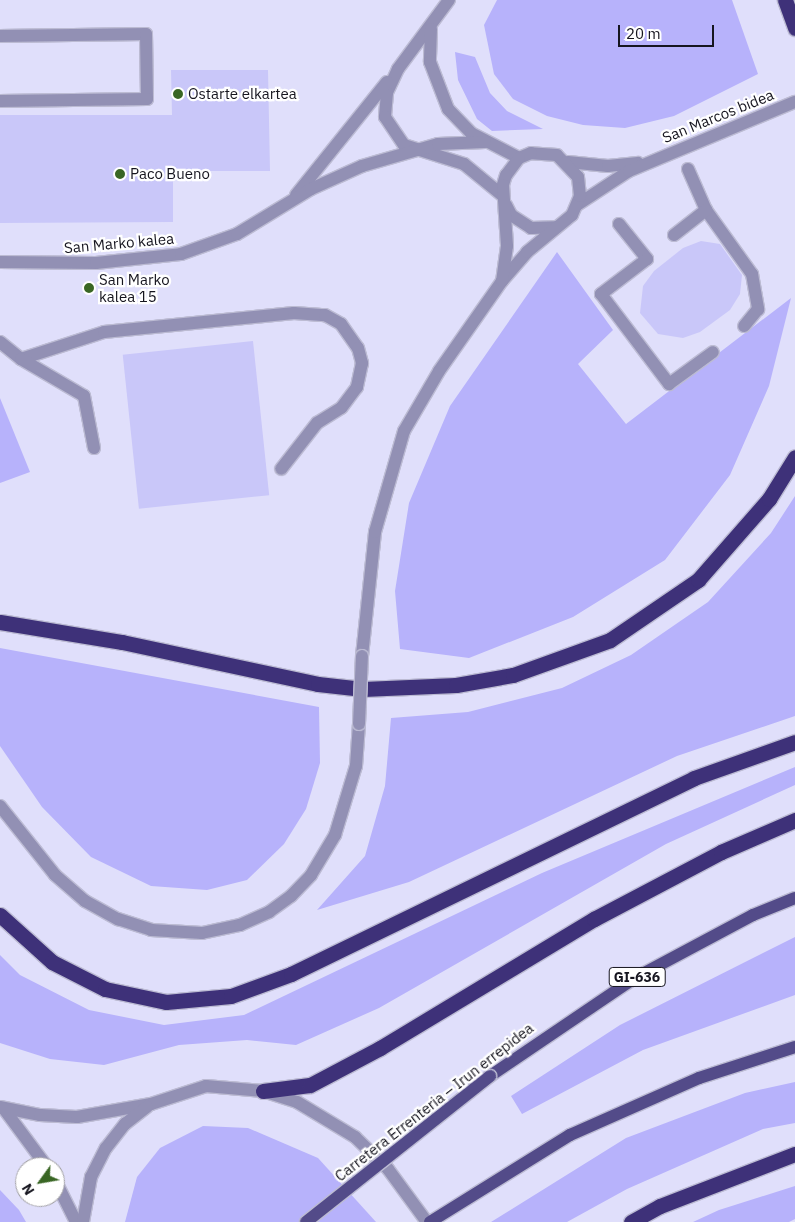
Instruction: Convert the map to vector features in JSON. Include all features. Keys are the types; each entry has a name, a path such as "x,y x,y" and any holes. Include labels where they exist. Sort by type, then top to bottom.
{"highway":[{"path":"785,0 795,28"},
{"path":"0,622 122,642 318,684 363,689 456,685 513,675 610,640 698,580 769,499 795,457"},
{"path":"0,915 52,962 105,989 166,1002 231,996 291,974 694,778 795,742"},
{"path":"263,1091 310,1085 380,1048 594,918 721,852 795,820"},
{"path":"631,1222 660,1206 795,1154"}],"main road":[{"name":"Carretera Errenteria – Irun errepidea","path":"306,1222 490,1076 633,979 753,915 795,898"},
{"path":"429,1222 545,1149 690,1082 795,1047"}],"street":[{"path":"449,0 431,29 398,69 387,93 386,117 396,138 414,150 464,164 504,201 512,216 531,228 554,227"},
{"path":"0,806 55,875 85,901 118,919 151,930 202,933 240,925 269,912 291,896 311,875 335,835 356,766 362,656 375,532 404,430 439,371 502,280 554,227 572,215 577,205 580,187 568,162 544,152 519,158 485,142 458,122 440,94 430,62 431,29"},
{"path":"0,36 146,34 147,99 0,101"},
{"name":"San Marko kalea","path":"290,203 398,69"},
{"name":"San Marcos bidea","path":"577,205 611,181 652,160 735,129 795,102"},
{"name":"San Marko kalea","path":"0,262 96,264 181,254 237,234 290,203 362,166 414,150 454,141 485,142"},
{"path":"502,280 507,246 504,201 506,175 519,158"},
{"name":"San Marcos bidea","path":"568,162 608,166 652,160"},
{"path":"688,169 706,210 752,274 758,309 744,326"},
{"path":"674,235 706,210"},
{"path":"619,224 647,259 601,294 669,384 713,352"},
{"path":"21,359 104,332 294,313 325,315 341,324 358,348 362,363 357,386 341,408 317,423 281,469"},
{"path":"0,342 21,359 84,396 94,448"},
{"path":"2,1108 77,1117 151,1104 206,1086 263,1091 297,1102 355,1137 388,1169 429,1222"},
{"path":"83,1222 91,1177 106,1148 126,1124 151,1104"},
{"path":"2,1108 39,1157"},
{"path":"65,1200 76,1222"}],"shaded area":[{"path":"497,0 732,0 758,74 674,116 625,128 583,125 547,116 513,99 494,74 484,25"},
{"path":"455,52 475,57 490,93 507,111 543,129 492,131 477,119 458,80"},
{"path":"557,252 613,330 578,364 626,424 791,298 769,386 730,475 665,560 573,617 469,658 400,649 395,591 409,503 450,406"},
{"path":"0,398 30,472 0,483"},
{"path":"795,496 795,716 677,756 409,882 317,910 365,856 385,786 391,718 468,712 562,688 631,655 708,602 771,533"},
{"path":"0,648 319,707 320,763 306,809 284,844 247,880 207,890 151,886 91,857 42,807 0,746"},
{"path":"795,767 795,785 666,844 379,1008 296,1045 247,1040 179,1045 104,1065 50,1059 0,1043 0,955 20,975 89,1010 164,1025 244,1015 542,873"},
{"path":"795,937 795,995 643,1050 522,1114 511,1096 620,1025"},
{"path":"795,1082 795,1123 763,1129 627,1189 567,1222 491,1222 626,1138 745,1093"},
{"path":"203,1126 248,1128 318,1158 376,1222 125,1222 137,1177 160,1148"},
{"path":"795,1186 795,1219 789,1222 693,1222 719,1210"},
{"path":"0,1190 19,1210 26,1222 0,1222"}],"building":[{"path":"171,70 268,70 270,171 173,171 173,222 0,223 0,115 172,115"},
{"path":"701,241 720,244 742,275 740,294 730,310 700,332 683,338 658,334 640,313 643,286 654,271 683,248"},
{"path":"253,341 269,495 139,509 123,355"}],"place":[{"name":"Ostarte elkartea","path":"178,94"},
{"name":"Paco Bueno","path":"120,174"},
{"name":"San Marko kalea 15","path":"89,288"}]}
